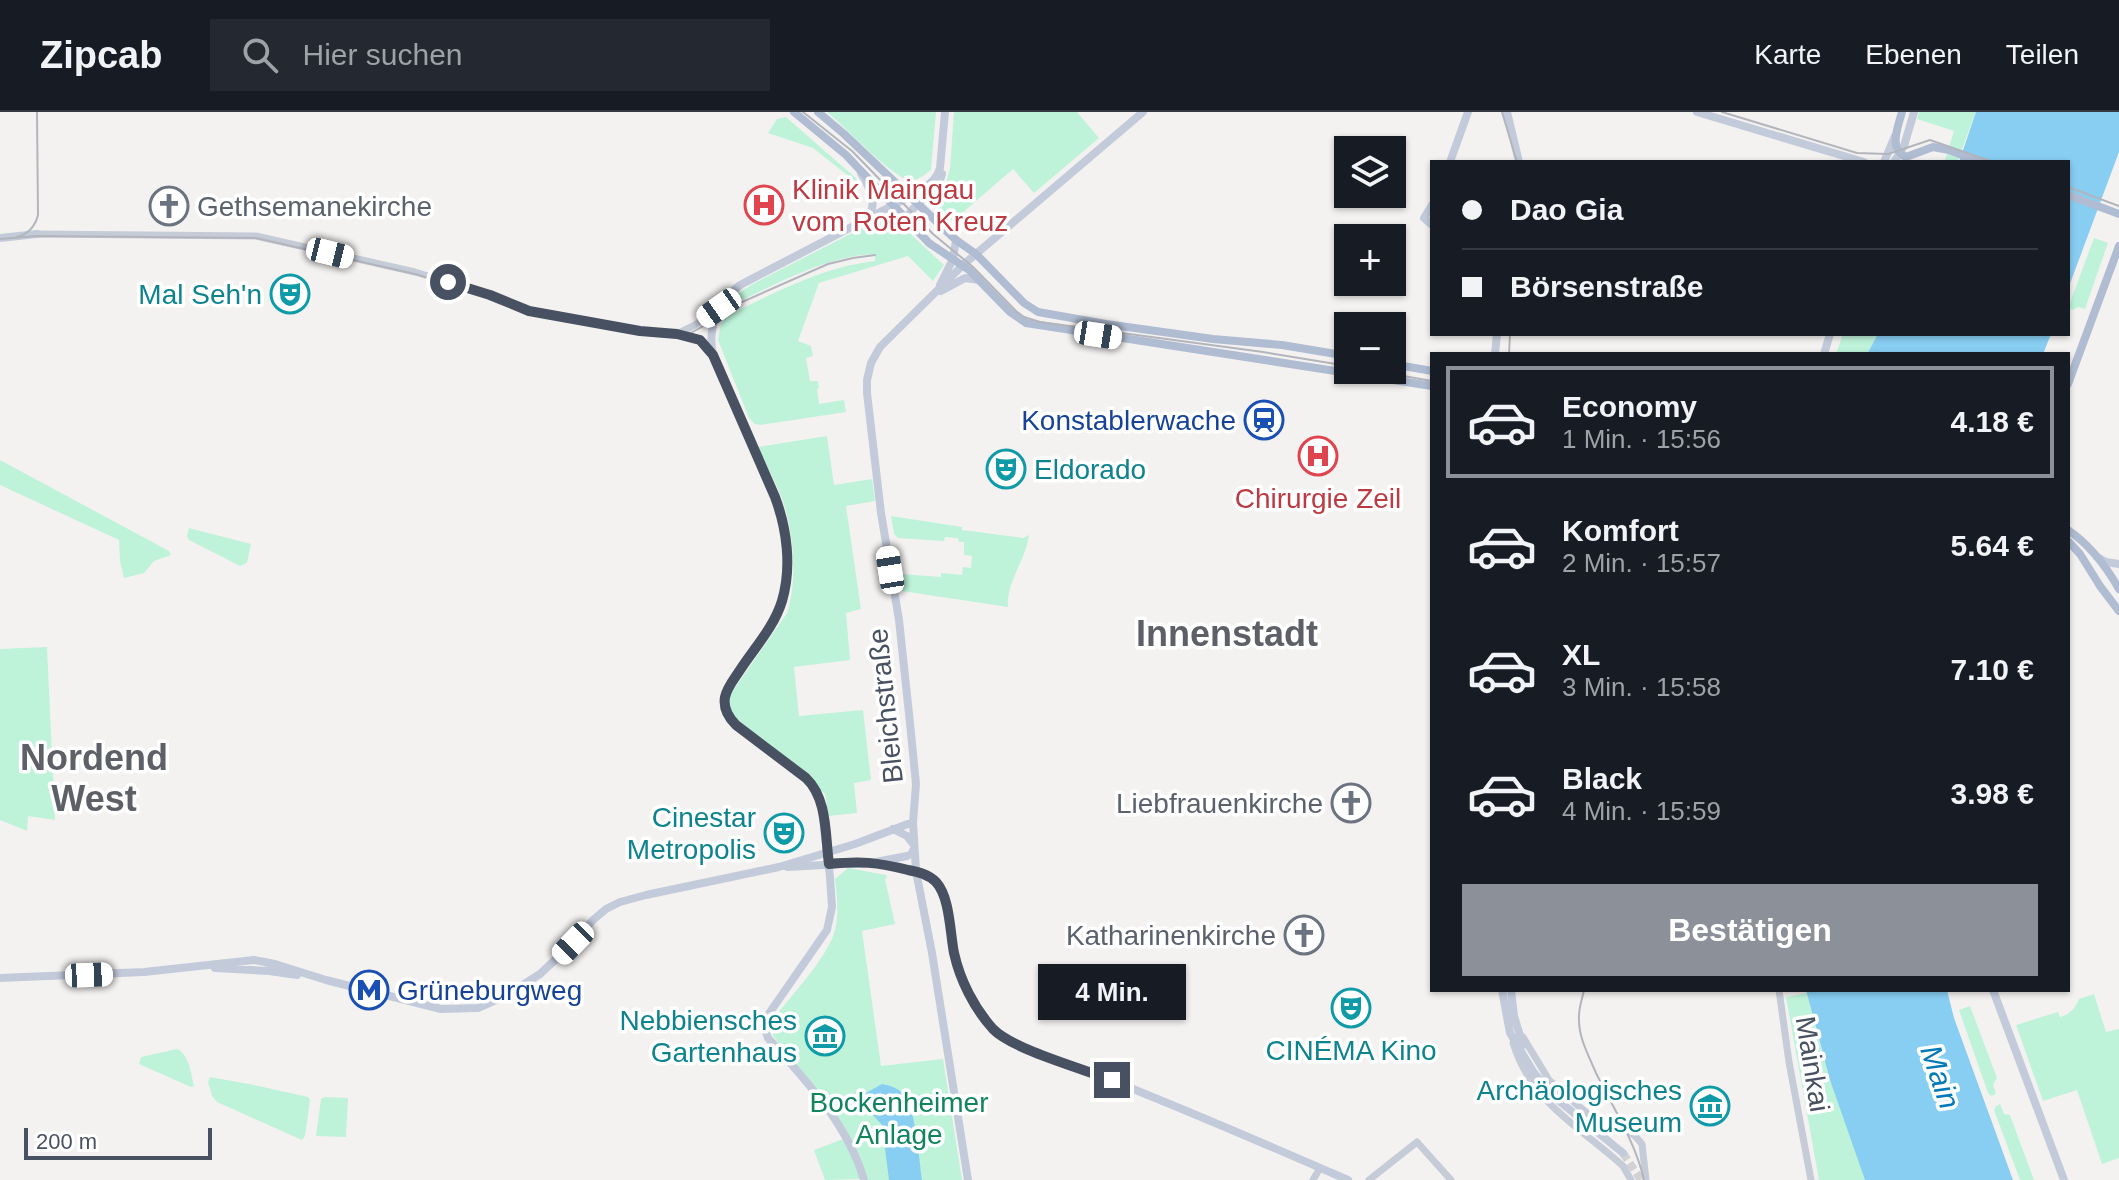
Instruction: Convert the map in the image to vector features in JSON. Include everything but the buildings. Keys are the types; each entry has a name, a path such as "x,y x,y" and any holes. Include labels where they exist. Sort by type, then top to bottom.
{"main road":[{"path":"794,112 858,167 935,248 963,265 1017,319 1029,325 1430,386"},
{"path":"818,112 1024,303 1044,314 1334,354"},
{"path":"864,1180 857,1157 836,1121 764,1030 768,1015 827,930 833,902 821,803 815,788 736,725 726,709 728,690 767,633 780,608 786,582 787,548 775,497 713,355 712,329 726,297 740,285 909,197 936,178 945,112"},
{"name":"Bleichstraße","path":"968,1180 916,871 913,822 916,784 912,736 899,620 881,513 867,380 871,363 880,347 963,265 1143,112"},
{"path":"1451,160 1468,112"},
{"path":"1507,112 1519,160"},
{"path":"1697,112 1857,160"},
{"path":"1884,160 1896,136 1902,112"},
{"path":"1898,159 1914,112"},
{"path":"1896,136 1898,159"},
{"path":"1898,159 1933,147 1976,160"},
{"path":"906,219 939,182 941,157"},
{"path":"858,167 873,198 869,217"},
{"path":"2070,196 2117,213"},
{"path":"0,238 37,234"},
{"path":"936,293 953,259 956,240"},
{"path":"2070,379 2119,247"},
{"path":"953,259 975,255"},
{"path":"936,293 965,278 982,281"},
{"path":"1406,366 1430,371"},
{"path":"2070,532 2085,543 2118,585"},
{"path":"2070,543 2117,606"},
{"path":"2097,557 2119,564"},
{"path":"2092,574 2118,585"},
{"path":"0,978 144,972 254,960 441,1009 478,1008 505,996 540,974 593,920 620,902 779,867 913,822"},
{"path":"779,867 876,862 911,854 914,846 907,836 893,829"},
{"path":"856,862 855,851 870,838"},
{"path":"876,862 916,871 935,880 945,901 957,965 969,994 995,1031 1016,1044 1218,1123 1348,1180"},
{"path":"1503,992 1514,1032 1538,1079 1559,1101 1623,1153"},
{"path":"1511,992 1514,1032"},
{"path":"1994,992 2064,1180"}],"street":[{"path":"37,234 256,236 415,272 490,295 529,311 640,331 677,334 700,340 713,355"},
{"path":"677,334 719,308"},
{"name":"Mainkai","path":"1779,992 1811,1180"},
{"path":"1514,1032 1549,1080 1569,1098 1594,1119 1622,1126 1642,1144 1646,1180"},
{"path":"1514,1032 1524,1071 1539,1094 1623,1166 1631,1180"},
{"path":"1369,1180 1417,1142 1451,1180"},
{"path":"1313,1180 1320,1168"}],"green space":[{"path":"827,112 936,112 931,170 915,180 901,177"},
{"path":"954,112 1077,112 1099,138 1034,193 1013,169 953,221 932,203 944,190 950,168"},
{"path":"1919,112 1976,112 1958,160 1945,160 1954,131 1917,119"},
{"path":"786,117 857,179 856,182 813,148 768,133 777,119"},
{"path":"889,214 944,265 933,281 908,256 819,283 798,341 811,346 813,356 806,358 810,381 818,381 819,404 844,400 846,412 755,424 749,418 718,340 721,324 727,316 799,282 836,269 875,261 875,254 820,265 733,304 737,294"},
{"path":"2094,238 2108,243 2085,309 2070,309"},
{"path":"1842,336 1877,336 1868,352 1837,352"},
{"path":"827,436 834,485 872,479 875,501 846,506 861,609 846,613 850,660 794,667 799,716 863,710 871,780 854,783 857,813 829,816 825,794 732,716 728,707 730,695 787,613 792,588 791,536 786,511 758,447"},
{"path":"0,460 169,551 171,555 154,561 144,573 124,578 119,540 0,485"},
{"path":"891,516 962,527 962,530 1023,538 1029,535 1010,589 1008,607 902,591 900,574 962,575 963,567 971,568 972,556 964,555 964,542 959,542 958,538 945,537 944,541 898,538 894,534"},
{"path":"189,528 251,544 247,563 240,566 189,540"},
{"path":"47,647 55,820 28,816 27,831 0,820 0,649"},
{"name":"Bockenheimer Anlage","path":"848,868 886,875 895,924 862,931 881,1066 943,1059 962,1180 867,1180 860,1156 838,1120 773,1036 773,1019 817,964 831,941 837,917 835,879"},
{"path":"1807,993 1822,1053 1866,1180 1819,1180 1786,997"},
{"path":"2094,994 2106,1032 2119,1029 2119,1158 2102,1164 2077,1090 2043,1101 2016,1025 2058,1012 2060,1017 2064,1016 2079,999"},
{"path":"1970,1006 1997,1078 1993,1085 1996,1094 1991,1096 1959,1010"},
{"path":"177,1049 187,1059 194,1086 139,1064 141,1057"},
{"path":"210,1077 308,1097 305,1136 302,1140 217,1102 208,1082"},
{"path":"348,1098 346,1137 316,1136 321,1099"},
{"path":"2000,1104 2004,1114 2010,1115 2034,1180 2020,1180 1994,1110"},
{"path":"843,1139 854,1157 861,1179 825,1180 814,1150"}],"water":[{"path":"1976,112 2119,112 2119,152 2070,284 2070,160 1960,160"},
{"path":"1877,336 2050,336 2044,352 1868,352"},
{"name":"Main","path":"1807,992 1948,992 1954,1018 2013,1180 1865,1180 1830,1080"},
{"path":"882,1084 900,1091 909,1103 922,1180 889,1180 884,1141 888,1140 887,1126 883,1126 872,1114 872,1107 864,1098 866,1093"}],"tunnel":[{"path":"1623,1153 1641,1180"}],"tram line":[{"path":"17,237 30,229 38,215 37,112"},
{"path":"803,112 852,151 933,234 973,267 1024,317 1040,322 1334,364"},
{"path":"1502,112 1516,160"},
{"path":"1722,112 1857,153 1888,154 1930,140 1987,160"},
{"path":"2070,188 2119,206"},
{"path":"0,239 37,236 256,238 415,274 536,314 635,332 689,334 734,309"},
{"path":"1509,352 1510,336"},
{"path":"1406,376 1430,381"},
{"path":"1584,992 1579,1016 1583,1041 1629,1138 1644,1180"}],"railway":[{"path":"733,306 828,264 875,255"}],"place":[{"name":"Klinik Maingau vom Roten Kreuz","path":"764,205"},
{"name":"Gethsemanekirche","path":"169,206"},
{"name":"Mal Seh'n","path":"290,294"},
{"name":"Konstablerwache","path":"1264,420"},
{"name":"Chirurgie Zeil","path":"1318,456"},
{"name":"Eldorado","path":"1006,469"},
{"name":"Liebfrauenkirche","path":"1351,803"},
{"name":"Cinestar Metropolis","path":"784,833"},
{"name":"Katharinenkirche","path":"1304,935"},
{"name":"Grüneburgweg","path":"369,990"},
{"name":"CINÉMA Kino","path":"1351,1008"},
{"name":"Nebbiensches Gartenhaus","path":"825,1036"},
{"name":"Archäologisches Museum","path":"1710,1106"}],"district":[{"name":"Innenstadt","path":"1227,633"},
{"name":"Nordend West","path":"94,778"}],"route":[{"path":"448,282 529,311 700,340 713,355 775,497 787,548 786,582 780,608 767,633 728,690 725,705 729,717 815,788 821,803 829,864 876,862 925,874 935,880 945,901 954,955 962,979 982,1016 995,1031 1016,1044 1112,1080"}]}
